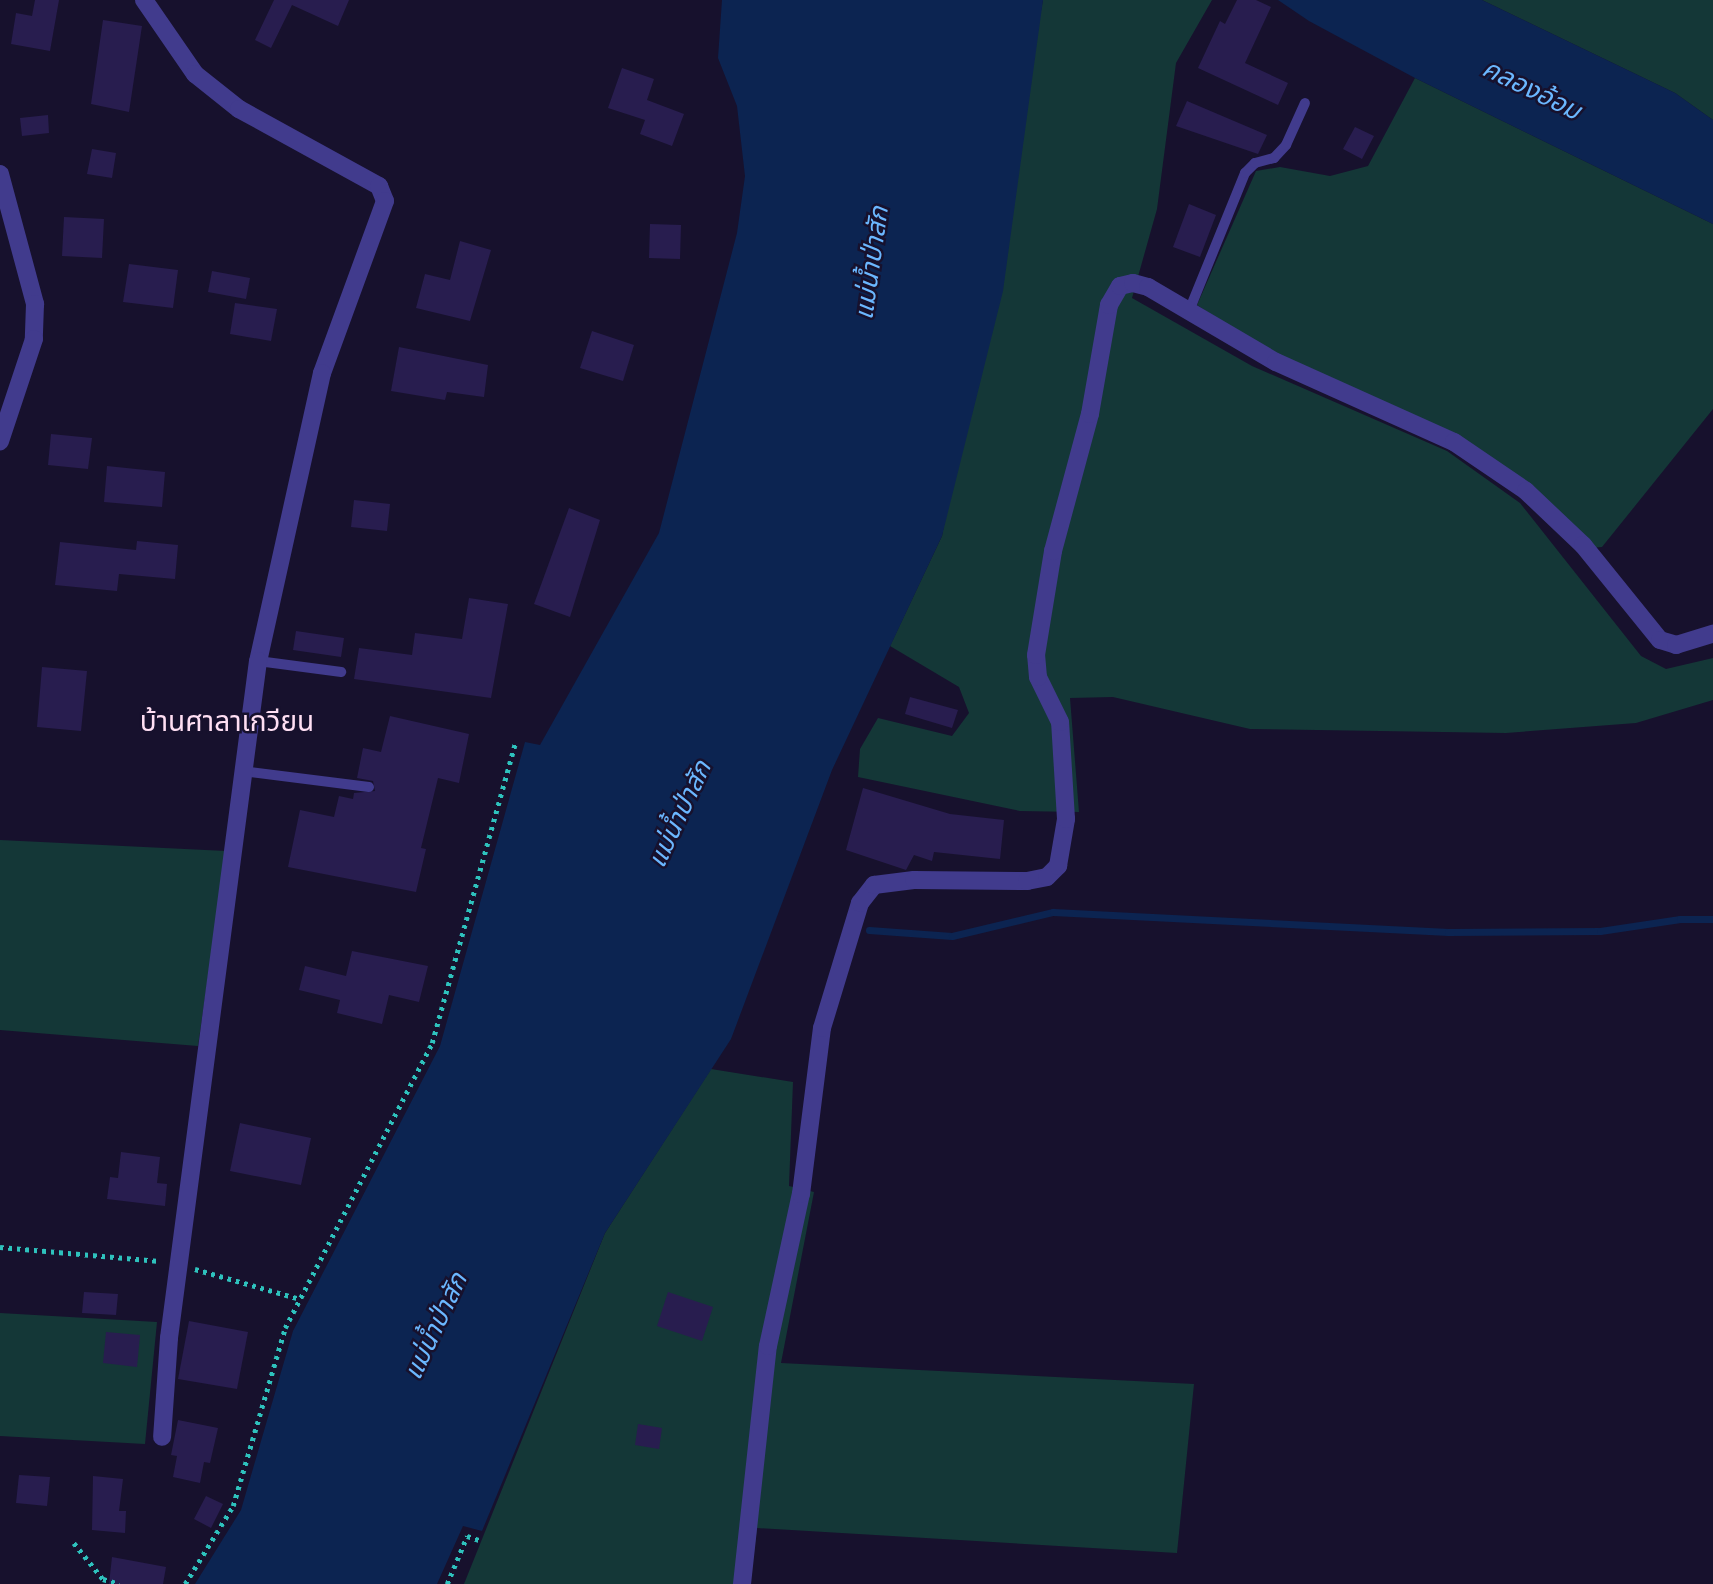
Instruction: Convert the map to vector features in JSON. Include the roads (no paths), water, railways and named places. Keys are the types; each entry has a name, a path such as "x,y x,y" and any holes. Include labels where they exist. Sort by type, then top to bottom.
{"street":[{"path":"144,0 195,74 239,109 379,186 385,201 322,373 258,661 180,1264 162,1437"},
{"path":"0,174 35,304 34,338 0,441"},
{"path":"742,1584 768,1346 801,1194 822,1028 850,928 860,903 874,886 914,880 1027,881 1047,877 1058,866 1066,819 1060,722 1038,677 1036,654 1053,551 1090,414 1109,306 1120,286 1133,283 1189,311 1276,362 1454,442 1526,491 1583,544 1660,640 1676,645 1713,634"}],"lane":[{"path":"1189,311 1245,173 1255,163 1274,158 1286,145 1305,103"},
{"path":"258,661 341,672"},
{"path":"242,771 369,787"}],"water":[{"name":"แม่น้ำป่าสัก","path":"722,0 1043,0 1003,291 942,536 832,770 731,1039 605,1233 482,1531 463,1526 437,1584 195,1584 241,1510 293,1331 440,1046 525,742 540,745 659,533 737,233 745,176 737,106 718,58"},
{"name":"คลองอ้อม","path":"1278,0 1482,0 1675,93 1713,120 1713,224 1415,78 1309,21"}],"waterway":[{"path":"869,930 952,936 1053,912 1448,932 1600,931 1680,919 1713,919"}],"district":[{"name":"บ้านศาลาเกวียน","path":"227,721"}]}
